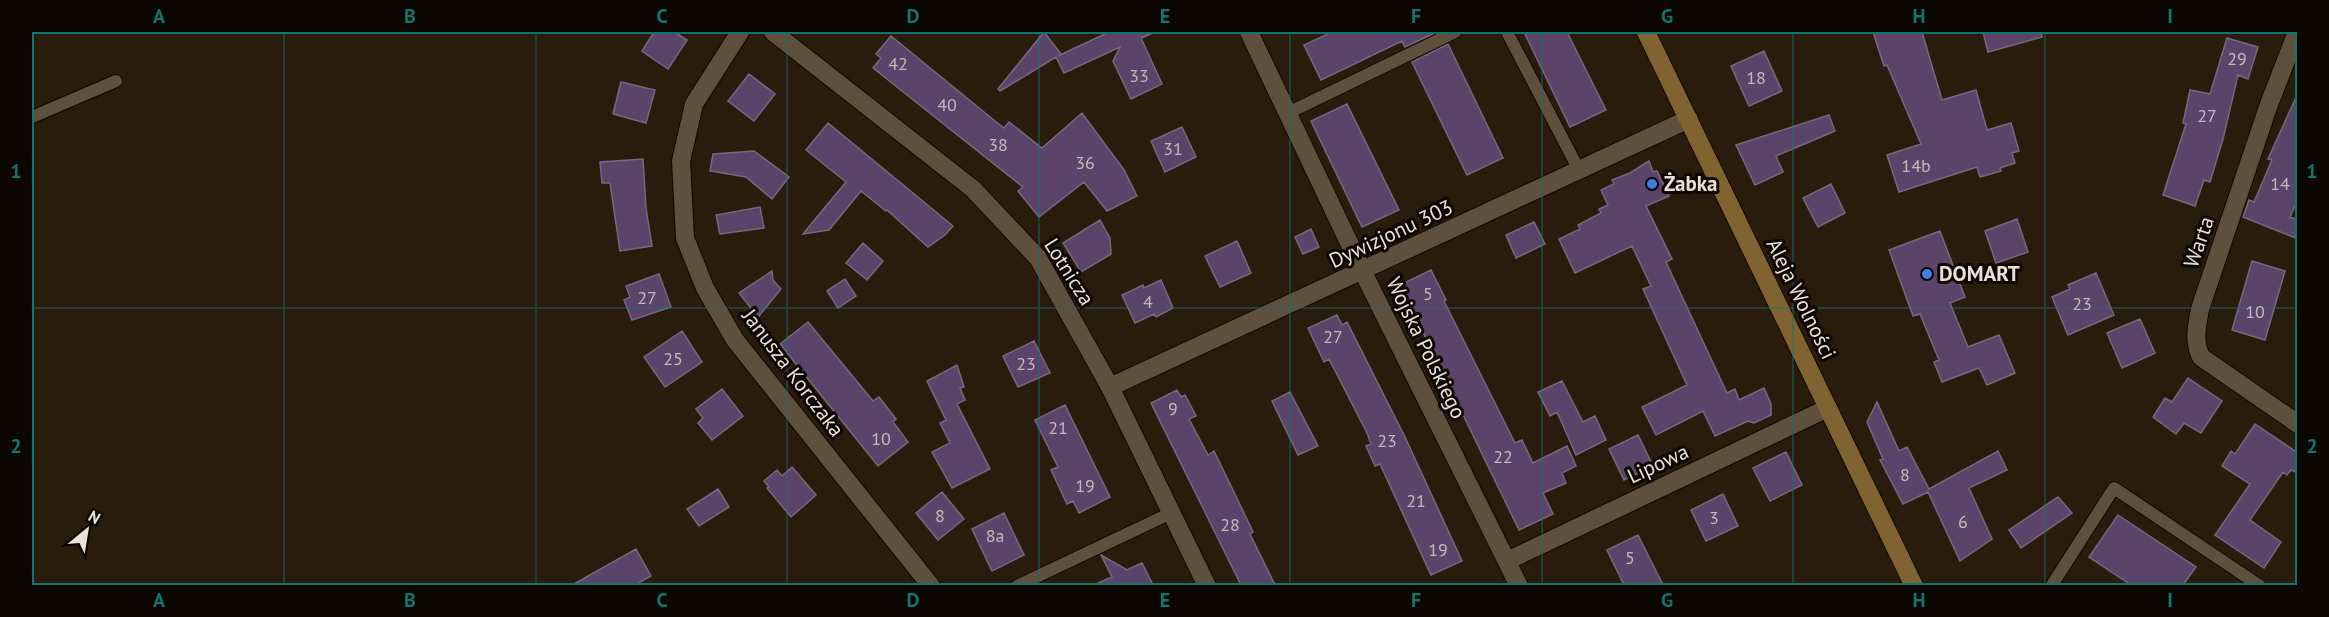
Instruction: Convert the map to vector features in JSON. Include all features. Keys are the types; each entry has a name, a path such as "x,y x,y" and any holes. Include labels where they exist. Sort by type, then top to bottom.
{"street":[{"name":"Janusza Korczaka","path":"740,32 694,104 681,161 686,238 705,288 735,340 931,585"},
{"name":"Lotnicza","path":"773,32 974,189 1038,258 1110,387 1207,585"},
{"name":"Wojska Polskiego","path":"1249,32 1363,272 1519,585"},
{"name":"Aleja Wolności","path":"1646,32 1914,585"},
{"name":"Warta","path":"2297,32 2245,174 2200,309 2195,334 2201,357 2298,424"},
{"name":"Dywizjonu 303","path":"1110,387 1363,272 1689,119"},
{"name":"Lipowa","path":"1507,561 1828,408"}],"lane":[{"path":"1288,113 1455,32"},
{"path":"1507,32 1579,170"},
{"path":"32,117 116,81"},
{"path":"2052,585 2114,488 2260,585"},
{"path":"1017,585 1171,513"}],"building":[{"path":"654,32 674,32 687,40 668,69 642,51"},
{"path":"1044,32 1061,54 1058,56 1109,32 1155,32 1141,38 1162,84 1131,99 1113,61 1120,47 1064,73 1056,57 1000,91 998,89"},
{"path":"1332,32 1437,32 1405,47 1402,41 1321,80 1304,45"},
{"path":"1524,32 1567,32 1606,110 1570,127"},
{"path":"1873,32 1922,32 1942,100 1976,90 1987,130 2011,123 2019,151 2012,153 2015,163 2000,168 2001,171 1980,177 1977,167 1899,192 1887,155 1921,144 1887,65 1884,66"},
{"path":"1983,32 2041,32 2042,37 1988,52"},
{"path":"891,36 1004,128 1009,122 1042,148 1082,113 1124,170 1137,196 1107,211 1084,182 1039,217 1018,191 1023,187 873,68 881,58 876,54"},
{"path":"2227,38 2258,47 2248,79 2238,75 2210,182 2204,180 2195,206 2163,195 2186,124 2183,123 2190,90 2210,94"},
{"path":"1448,44 1503,158 1467,175 1412,62"},
{"path":"1764,51 1782,91 1749,106 1731,66"},
{"path":"749,74 775,94 754,121 728,101"},
{"path":"621,82 655,90 646,123 613,114"},
{"path":"2298,93 2298,199 2290,217 2298,220 2298,239 2243,217 2249,200 2254,202 2272,160 2268,159"},
{"path":"1347,104 1399,210 1362,227 1311,121"},
{"path":"1829,115 1835,131 1776,156 1783,172 1755,185 1736,145"},
{"path":"828,123 953,226 928,247 887,210 861,191 829,230 803,234 846,182 806,150"},
{"path":"1182,127 1196,157 1165,172 1151,141"},
{"path":"754,151 789,177 772,199 746,177 710,171 713,154"},
{"path":"643,159 646,208 652,246 620,251 610,183 602,183 600,162"},
{"path":"1649,161 1653,172 1657,171 1669,196 1646,206 1672,259 1666,262 1727,393 1735,389 1739,400 1764,388 1771,404 1771,415 1754,423 1748,421 1715,436 1703,411 1656,435 1642,407 1687,385 1643,289 1651,286 1632,246 1575,273 1559,239 1580,229 1578,225 1601,213 1599,209 1608,205 1601,190 1614,184 1612,180 1630,173"},
{"path":"1831,184 1845,213 1818,227 1803,198"},
{"path":"760,207 764,228 720,234 716,215"},
{"path":"2017,219 2028,252 1996,263 1985,231"},
{"path":"1100,220 1110,238 1111,254 1081,272 1063,243"},
{"path":"1534,222 1545,244 1516,258 1506,235"},
{"path":"1311,229 1319,247 1303,254 1295,237"},
{"path":"1940,231 1965,297 1950,303 1968,347 1999,335 2015,373 1987,385 1979,368 1942,382 1934,362 1939,360 1920,314 1913,316 1889,250"},
{"path":"1237,241 1251,273 1220,287 1205,256"},
{"path":"863,243 883,261 867,280 846,263"},
{"path":"2252,261 2285,271 2265,340 2232,330"},
{"path":"1431,270 1446,300 1444,301 1515,443 1522,440 1533,463 1567,446 1576,466 1562,473 1566,483 1543,493 1553,514 1519,530 1400,285"},
{"path":"772,271 773,280 781,289 758,317 739,293"},
{"path":"2096,273 2114,315 2068,335 2052,297 2070,289 2068,285"},
{"path":"659,274 671,307 632,320 624,300 630,297 626,286"},
{"path":"845,279 856,296 838,308 827,291"},
{"path":"1161,280 1173,308 1156,317 1154,314 1135,323 1122,295"},
{"path":"1337,315 1342,325 1347,322 1405,437 1462,561 1431,575 1380,464 1375,466 1366,446 1371,444 1367,433 1329,359 1324,362 1308,328"},
{"path":"2140,319 2155,353 2122,368 2107,333"},
{"path":"808,322 873,401 879,397 896,419 893,422 908,442 878,466 780,344"},
{"path":"682,331 702,362 665,387 644,357"},
{"path":"1034,341 1050,373 1018,387 1003,356"},
{"path":"957,365 964,387 960,388 965,400 957,404 990,469 952,488 932,452 950,443 940,423 946,420 927,381"},
{"path":"2188,378 2222,401 2201,433 2184,423 2176,434 2153,417 2165,398 2172,402"},
{"path":"1562,381 1583,422 1595,416 1606,440 1576,455 1557,412 1550,416 1538,392"},
{"path":"722,389 743,416 712,440 698,423 703,418 696,409"},
{"path":"1177,390 1181,397 1185,395 1196,416 1189,419 1208,455 1214,451 1253,532 1250,534 1275,585 1241,585 1151,403"},
{"path":"1290,392 1318,446 1298,455 1272,401"},
{"path":"1877,402 1899,451 1907,447 1929,489 1998,451 2007,470 1969,488 1992,539 1960,561 1928,492 1903,504 1880,460 1883,459 1867,422"},
{"path":"1065,405 1110,497 1079,513 1073,501 1067,504 1051,470 1058,467 1035,420"},
{"path":"2255,424 2298,453 2298,473 2291,470 2287,475 2283,472 2250,520 2281,542 2264,568 2215,535 2250,484 2222,466 2231,451 2235,454"},
{"path":"1638,435 1653,466 1624,480 1609,449"},
{"path":"1786,452 1802,485 1770,501 1753,468"},
{"path":"792,467 816,495 791,517 767,488 769,487 764,481 777,470 782,476"},
{"path":"718,489 729,507 699,526 687,509"},
{"path":"942,492 964,519 938,540 916,513"},
{"path":"1723,494 1738,526 1706,541 1691,510"},
{"path":"2058,497 2072,513 2021,548 2009,530"},
{"path":"1004,513 1024,555 992,571 972,529"},
{"path":"2118,515 2196,567 2183,585 2131,585 2089,557"},
{"path":"1638,535 1663,585 1624,585 1607,550"},
{"path":"636,549 651,576 635,585 572,585"},
{"path":"1101,555 1127,570 1142,563 1153,585 1094,585 1112,577"}],"place":[{"name":"Żabka","path":"1652,184"},
{"name":"DOMART","path":"1927,274"}]}
